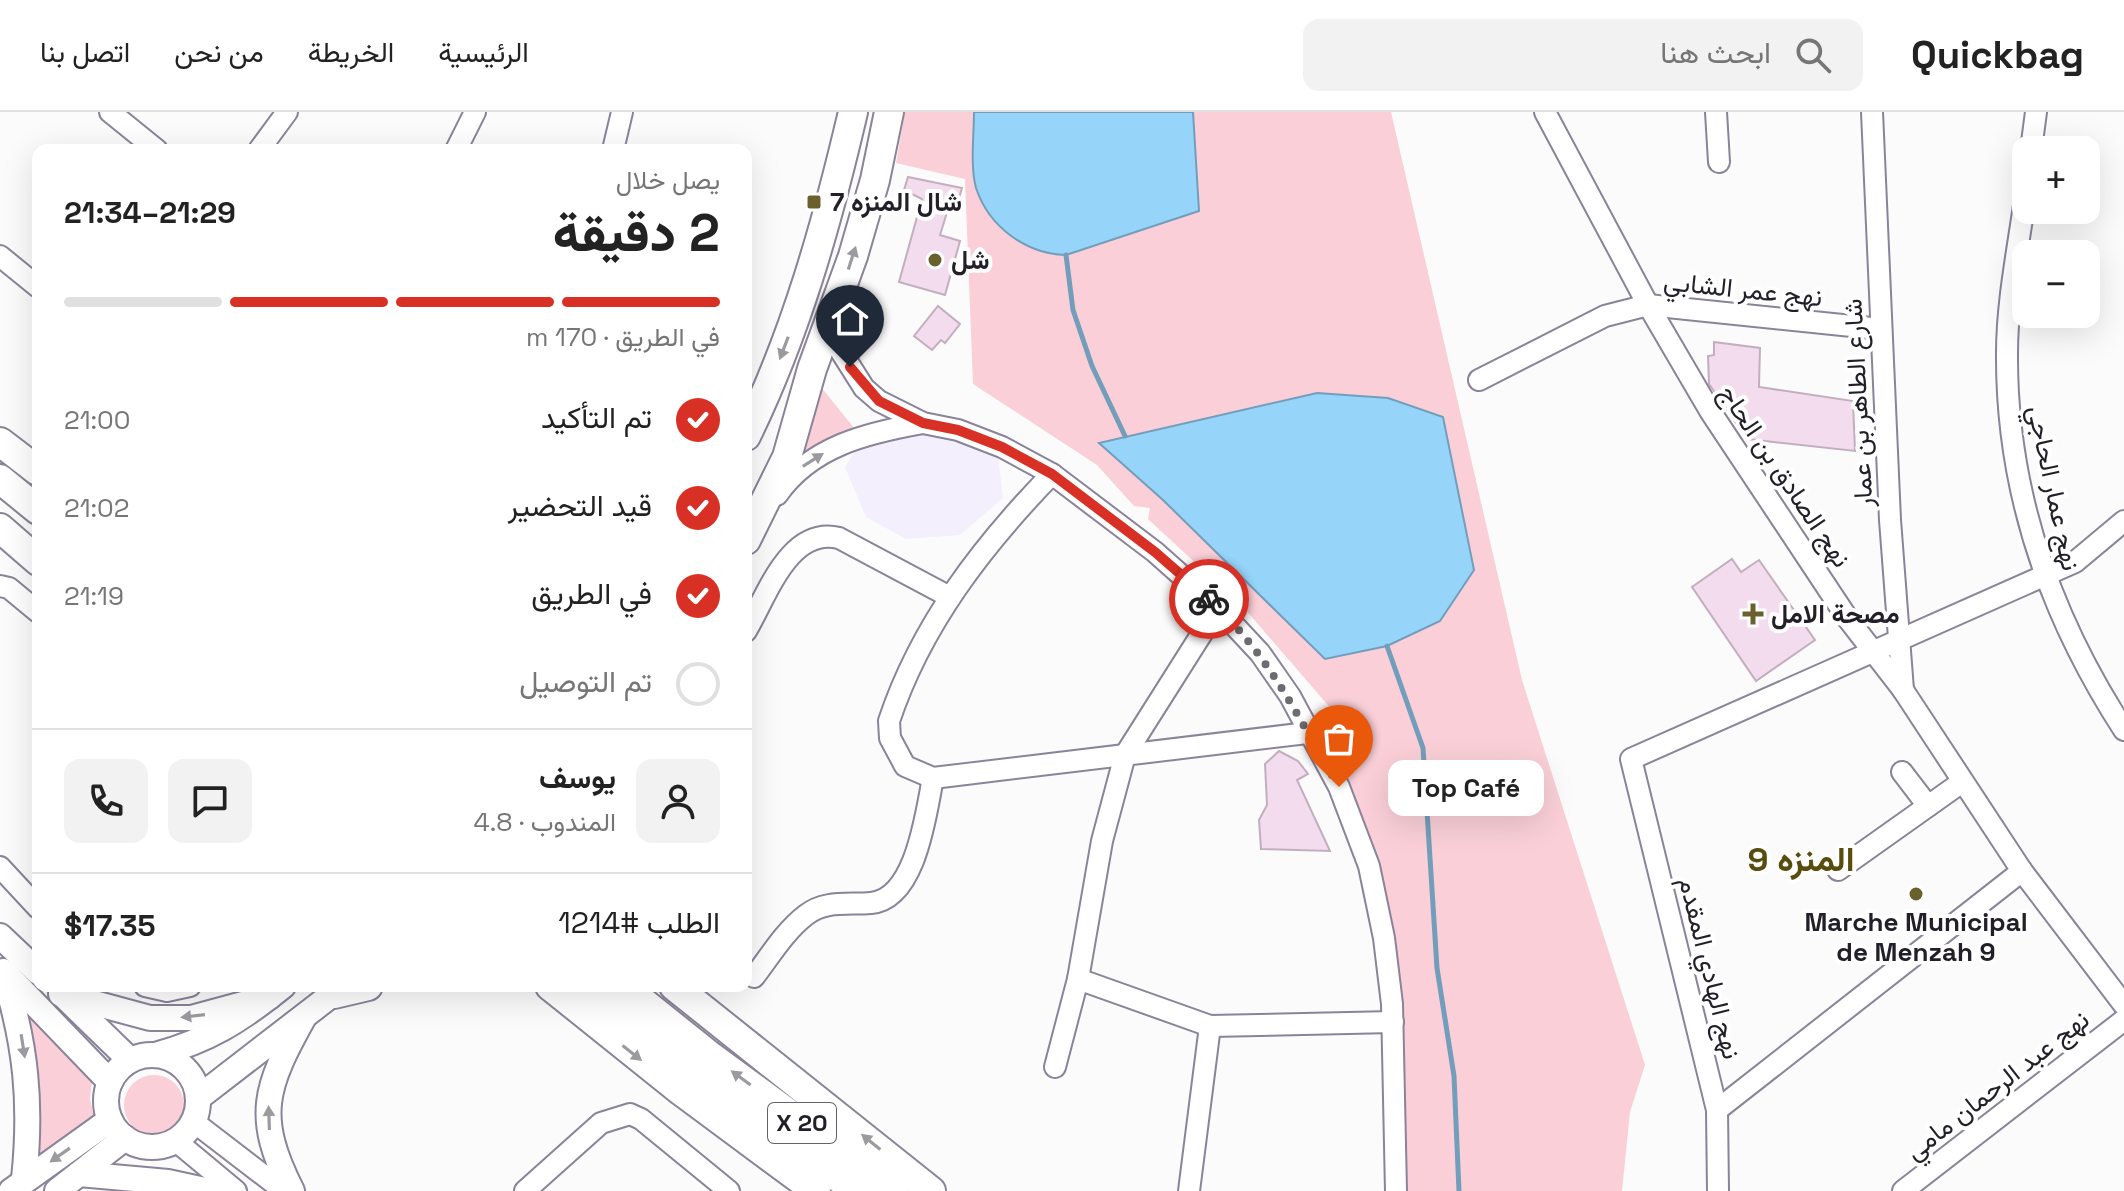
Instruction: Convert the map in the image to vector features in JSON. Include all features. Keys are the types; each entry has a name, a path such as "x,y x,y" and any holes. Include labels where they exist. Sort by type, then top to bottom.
{"highway":[{"path":"752,421 801,303 853,112"},
{"path":"752,484 812,369 828,331 875,180 889,112"},
{"path":"752,529 787,457 812,369"},
{"path":"0,442 32,466"},
{"path":"0,479 32,505"},
{"path":"1,522 32,536"},
{"path":"1,522 32,556"},
{"path":"542,992 585,1015"},
{"path":"557,992 816,1191"},
{"name":"X 20","path":"592,992 894,1191"},
{"name":"X 20","path":"629,992 702,1066 857,1191"},
{"path":"682,992 931,1191"},
{"path":"688,992 723,1024"}],"main road":[{"path":"0,936 32,966"},
{"path":"2,969 110,1082"},
{"path":"2,969 19,1021 29,1085 18,1185"},
{"path":"59,992 130,1060"},
{"path":"64,992 150,1018 191,1018 276,992"},
{"path":"155,1055 171,1059 185,1068 194,1082 198,1098 194,1122 176,1141 150,1147 117,1129 106,1101 110,1082 130,1060 195,1044 221,1031 276,992"},
{"path":"198,1098 336,992"},
{"path":"292,1191 270,1142 267,1110 271,1084 304,1017"},
{"path":"18,1185 117,1129"},
{"path":"57,1191 79,1174 117,1129"},
{"path":"79,1174 168,1182 209,1191"}],"street":[{"path":"110,112 150,144"},
{"path":"263,144 287,112"},
{"path":"459,144 475,112"},
{"path":"614,144 622,112"},
{"name":"نهج الصادق بن الحاج","path":"1545,112 1648,305 1710,411 1872,651 1903,690 2022,871 2124,1005"},
{"path":"1716,112 1719,162"},
{"name":"شارع الطاهر بن عمار","path":"1872,112 1897,639 1903,690"},
{"path":"2033,136 2036,112"},
{"name":"نهج عمار الحاجي","path":"2022,224 2007,350 2015,455 2043,573 2075,651 2124,730"},
{"path":"0,256 32,282"},
{"path":"1479,380 1605,316 1648,305"},
{"name":"نهج عمر الشابي","path":"1648,305 1881,329"},
{"path":"828,331 864,388 879,401 923,423 958,430 1002,447 1052,474 1155,552 1218,608 1260,653 1290,696 1307,733 1339,787 1369,866 1384,938 1393,1022 1396,1191"},
{"path":"752,533 799,469 832,448 865,433 923,423"},
{"path":"1052,474 1001,526 948,596 889,721 890,738 905,766 933,778 1307,733"},
{"path":"1872,651 2043,573 2075,562 2124,521"},
{"path":"752,621 789,558 811,537 824,534 839,538 948,596"},
{"path":"0,586 9,588 32,607"},
{"path":"1055,1067 1078,979 1102,841 1125,755 1218,608"},
{"name":"نهج الهادي المقدم","path":"1718,1191 1717,1110 1631,759 1872,651"},
{"path":"1902,772 1928,806"},
{"path":"754,977 807,914 828,904 875,903 897,889 918,848 933,778"},
{"path":"1838,870 1962,782"},
{"path":"0,867 32,902"},
{"path":"1717,1110 2022,871"},
{"path":"1078,979 1210,1026 1393,1022"},
{"name":"نهج عبد الرحمان مامي","path":"1903,1191 2124,1020"},
{"path":"1189,1191 1210,1026"},
{"path":"525,1191 601,1123 630,1114 641,1119 729,1191"},
{"path":"194,1122 284,1191"},
{"path":"176,1141 236,1191"}],"shaded area":[{"path":"905,112 974,112 976,186 1198,211 1193,112 1391,112 1522,680 1645,1065 1630,1112 1622,1191 1404,1191 1393,945 1323,739 1339,718 1244,608 1148,519 1150,508 1134,506 1097,465 973,384 965,179 896,163"},
{"path":"821,387 854,428 795,462"},
{"path":"905,433 950,434 998,456 1003,498 960,535 906,539 866,517 845,467 862,441"},
{"path":"26,1015 92,1081 90,1099 94,1116 40,1157"},
{"path":"154,1075 176,1083 184,1105 176,1127 154,1135 132,1127 124,1105 132,1083"}],"water":[{"path":"974,112 1193,112 1199,211 1066,255 1023,244 990,215 976,188 973,170"},
{"path":"1317,393 1388,398 1443,417 1474,570 1440,621 1387,646 1325,659 1163,500 1099,443"}],"building":[{"path":"908,177 962,188 956,208 949,206 940,235 960,241 945,295 899,282 922,199 904,190"},
{"path":"938,306 960,324 945,343 941,340 932,350 914,336"},
{"path":"1714,342 1760,348 1759,387 1853,401 1855,451 1747,439 1709,384 1708,356 1714,355"},
{"name":"مصحة الامل","path":"1732,559 1741,572 1759,560 1815,640 1756,681 1692,587"},
{"path":"1279,751 1298,761 1308,774 1297,780 1330,851 1261,849 1259,820 1267,805 1265,764"}],"waterway":[{"path":"1066,255 1073,310 1092,366 1125,436"},
{"path":"1387,646 1423,748 1437,968 1454,1076 1459,1191"}],"way so far":[{"path":"1209,599 1260,653 1290,696 1307,733 1339,787"}],"place":[{"name":"شال المنزه 7","path":"814,202"},
{"name":"شل","path":"935,260"},
{"name":"مصحة الامل","path":"1753,614"},
{"name":"Top Café","path":"1339,787"},
{"name":"Marche Municipal de Menzah 9","path":"1916,894"}],"district":[{"name":"المنزه 9","path":"1801,859"}],"route":[{"path":"850,367 864,388 879,401 923,423 958,430 1002,447 1052,474 1155,552 1209,599"}]}
